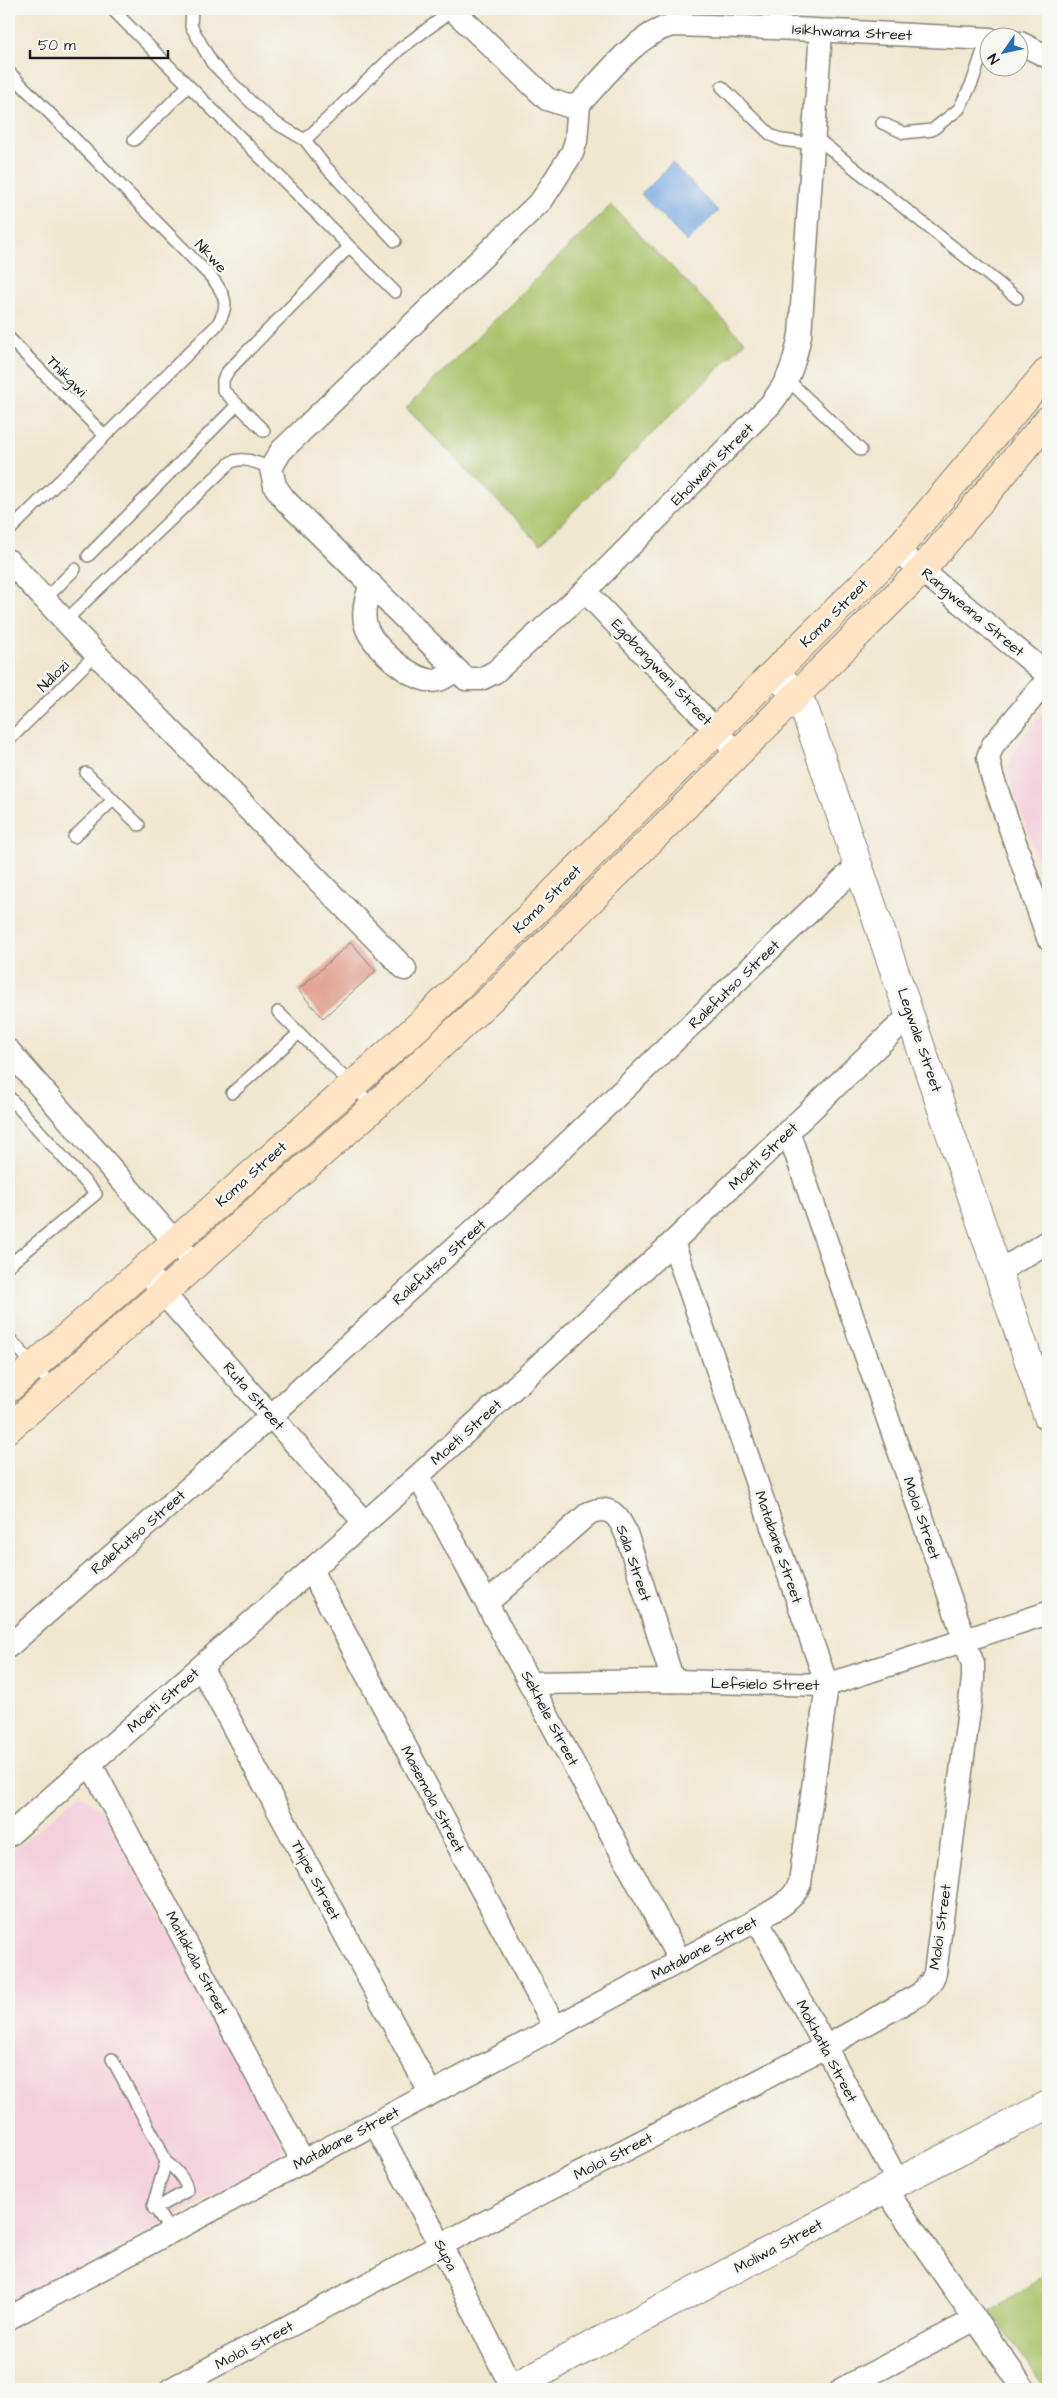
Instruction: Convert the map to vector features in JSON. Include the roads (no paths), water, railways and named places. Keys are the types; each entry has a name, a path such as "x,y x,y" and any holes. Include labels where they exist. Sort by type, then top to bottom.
{"main road":[{"name":"Koma Street","path":"9,1388 426,1019 897,550 1048,372"},
{"name":"Koma Street","path":"9,1428 374,1107 502,988 922,570 1048,420"}],"street":[{"path":"270,468 281,451 542,200 572,153 576,141 579,104 568,106 547,99 453,10"},
{"name":"Isikhwama Street","path":"579,104 640,41 663,28 672,26 694,26 776,18 821,31 980,39"},
{"name":"Eholweni Street","path":"270,468 275,486 284,500 456,670 466,679 481,679 495,672 585,591 770,405 788,380 794,366 800,335 821,31"},
{"path":"1030,49 1048,57"},
{"name":"Rangweana Street","path":"897,550 1048,677"},
{"path":"9,561 96,654 405,969"},
{"path":"371,584 364,603 365,616 367,629 378,646 405,670 424,679 439,680 456,670"},
{"name":"Egobongweni Street","path":"585,591 738,754"},
{"name":"Legwale Street","path":"775,672 797,695 805,711 1047,1410"},
{"path":"1048,677 992,745 988,757 992,776 1048,938"},
{"name":"Ralefutso Street","path":"9,1646 272,1415 531,1178 858,864"},
{"name":"Moeti Street","path":"9,1835 418,1476 674,1242 911,1014"},
{"path":"9,1051 195,1265"},
{"name":"Moloi Street","path":"171,2389 442,2245 825,2047 920,1994 930,1982 934,1973 973,1679 973,1664 788,1131"},
{"name":"Matabane Street","path":"9,2318 375,2124 430,2092 757,1920 788,1900 796,1892 800,1883 827,1685 674,1242"},
{"path":"999,1271 1048,1242"},
{"name":"Ruta Street","path":"144,1268 163,1293 364,1522"},
{"name":"Sekhele Street","path":"418,1476 488,1602 680,1961"},
{"name":"Sala Street","path":"488,1602 589,1513 601,1509 611,1511 618,1518 627,1536 673,1682"},
{"name":"Masemola Street","path":"311,1570 555,2027"},
{"name":"Lefsielo Street","path":"531,1683 673,1682 827,1685 1048,1613"},
{"name":"Thipe Street","path":"201,1667 430,2092"},
{"name":"Matlakala Street","path":"90,1763 303,2162"},
{"name":"Mokhatla Street","path":"757,1920 825,2047 892,2186 974,2320 1024,2389"},
{"name":"Moliwa Street","path":"511,2389 1048,2105"},
{"name":"Supa","path":"375,2124 442,2245 511,2389"},
{"path":"842,2389 974,2320"}],"lane":[{"path":"112,9 394,292"},
{"path":"192,9 191,26 212,63 252,104 274,122 305,140 325,166 395,241"},
{"path":"305,140 400,49 453,10"},
{"path":"882,123 904,133 932,130 959,109 980,61"},
{"name":"Nkwe","path":"9,72 213,279 225,300 224,314 217,325 9,531"},
{"path":"134,140 188,86"},
{"path":"722,88 772,135 782,140 814,140 1017,298"},
{"path":"264,431 223,390 223,380 228,370 349,247"},
{"name":"Thikgwi","path":"9,338 104,435"},
{"path":"788,380 861,450"},
{"path":"88,556 237,405"},
{"path":"65,621 231,462 245,459 270,468"},
{"path":"45,599 75,569"},
{"name":"Ndlozi","path":"9,740 96,654"},
{"path":"86,773 139,825"},
{"path":"74,837 113,800"},
{"path":"278,1012 374,1107"},
{"path":"232,1093 299,1033"},
{"path":"9,1097 96,1194 9,1265"},
{"path":"9,1338 33,1367 54,1388"},
{"path":"112,2059 166,2162 174,2168 182,2179 187,2191 154,2209"},
{"path":"166,2162 153,2201 154,2209 171,2232"}],"water":[{"path":"672,163 718,211 687,242 641,194"}]}
